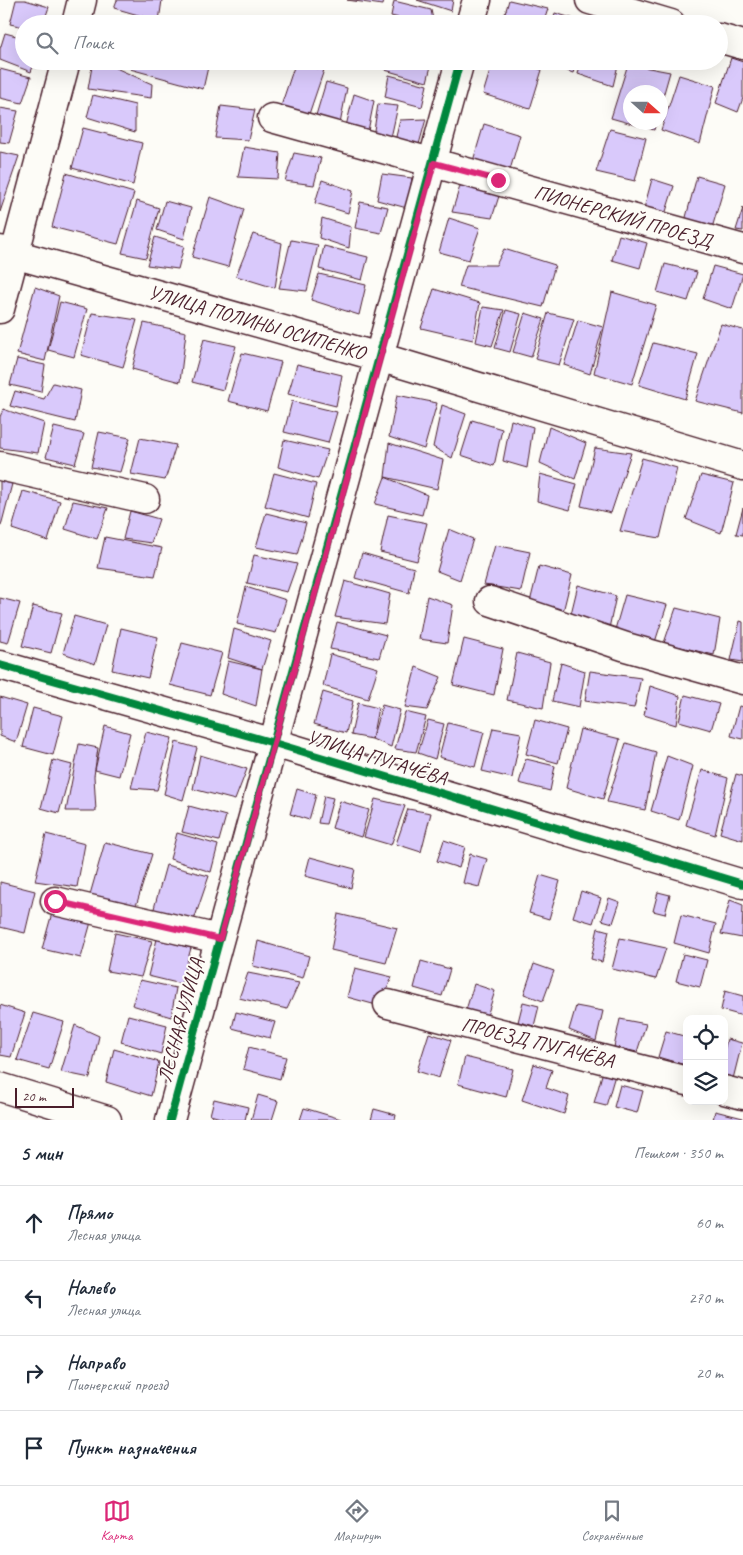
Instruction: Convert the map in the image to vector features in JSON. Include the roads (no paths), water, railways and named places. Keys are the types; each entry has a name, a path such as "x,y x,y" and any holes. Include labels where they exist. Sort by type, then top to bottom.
{"street":[{"path":"78,15 82,0"},
{"path":"473,15 477,0"},
{"path":"590,0 641,15"},
{"path":"728,41 743,45"},
{"path":"0,309 8,252 63,70"},
{"name":"ЛЕСНАЯ УЛИЦА","path":"170,1120 434,163 458,70"},
{"name":"ПИОНЕРСКИЙ ПРОЕЗД","path":"272,118 743,249"},
{"name":"УЛИЦА ПОЛИНЫ ОСИПЕНКО","path":"8,252 379,357 743,466"},
{"path":"0,466 144,499"},
{"path":"490,601 626,647 743,680"},
{"name":"УЛИЦА ПУГАЧЁВА","path":"0,665 274,743 743,884"},
{"name":"ЛЕСНАЯ УЛИЦА","path":"55,901 220,939"},
{"name":"ПРОЕЗД ПУГАЧЁВА","path":"388,1004 683,1080"},
{"path":"0,1087 107,1120"},
{"path":"728,1091 743,1095"}]}
